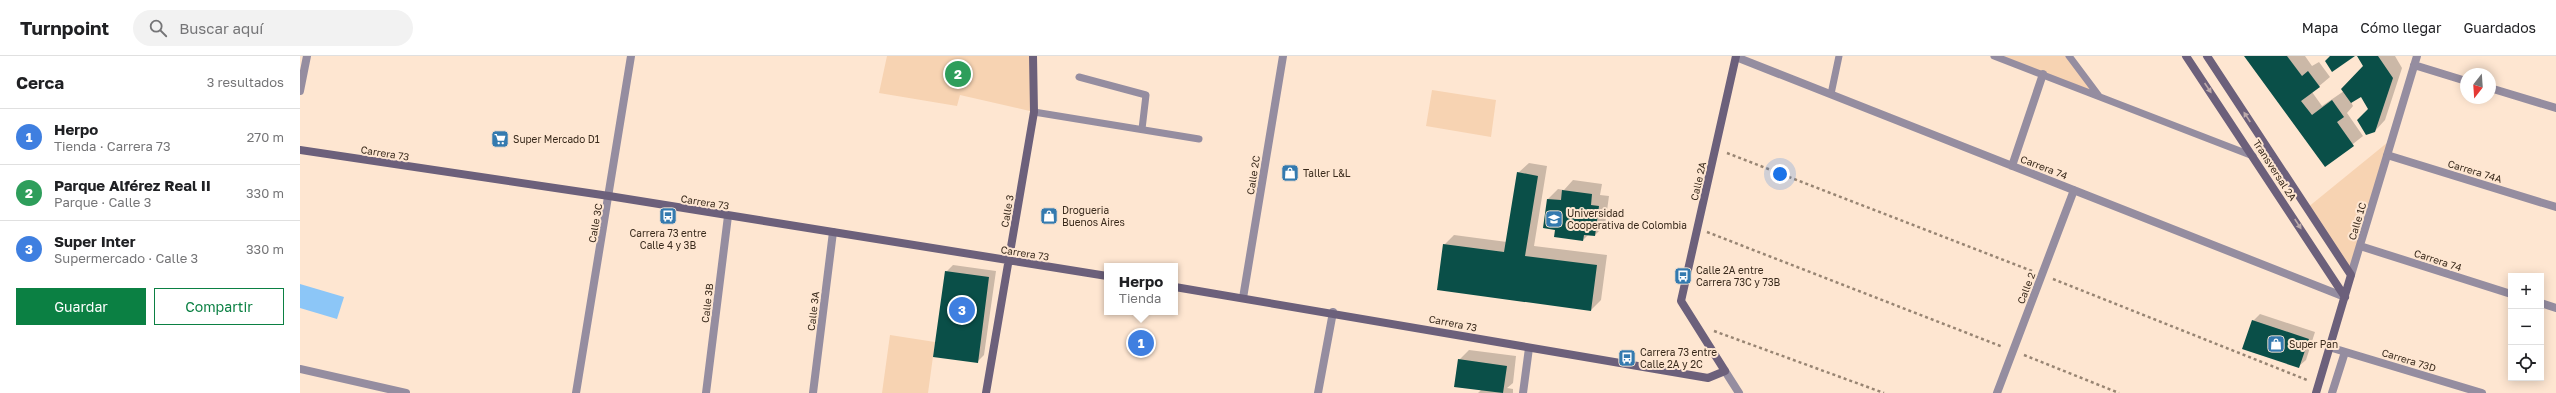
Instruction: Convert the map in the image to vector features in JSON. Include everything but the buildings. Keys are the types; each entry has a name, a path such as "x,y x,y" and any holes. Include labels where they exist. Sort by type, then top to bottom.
{"street":[{"path":"300,91 308,56"},
{"name":"Calle 3C","path":"576,393 610,196 631,56"},
{"name":"Calle 3","path":"986,393 1034,112 1033,56"},
{"name":"Calle 2C","path":"1243,298 1283,56"},
{"name":"Carrera 74","path":"1736,56 2344,297"},
{"name":"Calle 2A","path":"1725,371 1699,326 1681,300 1736,56"},
{"name":"Transversal 2A","path":"2186,56 2254,156 2344,297"},
{"name":"Transversal 2A","path":"2207,56 2351,275"},
{"name":"Calle 1C","path":"2317,389 2417,56"},
{"path":"2414,65 2460,79"},
{"path":"2012,166 2043,74"},
{"path":"2496,90 2556,108"},
{"name":"Carrera 73","path":"300,150 610,196 1104,276"},
{"name":"Carrera 74A","path":"2387,155 2556,207"},
{"name":"Calle 2","path":"1997,393 2074,190"},
{"name":"Calle 3B","path":"706,393 728,216"},
{"name":"Calle 3A","path":"813,393 833,232"},
{"name":"Carrera 74","path":"2360,246 2508,293"},
{"name":"Carrera 73","path":"1178,287 1333,312 1529,348 1708,378 1725,371"},
{"path":"2544,304 2556,308"},
{"path":"1318,393 1333,312"},
{"name":"Carrera 73D","path":"2329,347 2482,393"},
{"path":"1523,393 1529,348"},
{"path":"2332,393 2345,352"},
{"path":"300,369 406,393"},
{"path":"1725,371 1739,393"}],"lane":[{"path":"1831,94 1839,56"},
{"path":"1994,56 2254,156"},
{"path":"2069,56 2099,96"},
{"path":"1079,77 1146,95 1142,129"},
{"path":"1034,112 1199,139"}],"path":[{"path":"1715,148 2042,275 2317,389"},
{"path":"1698,228 2119,393"},
{"path":"1699,326 1884,393"}],"shaded area":[{"path":"887,56 1033,56 1034,112 960,95 957,106 879,93"},
{"path":"1994,56 2069,56 2099,96"},
{"path":"1432,90 1496,100 1491,137 1426,126"},
{"path":"2393,138 2351,275 2307,208"},
{"path":"890,335 935,342 928,393 882,393"}],"water":[{"path":"300,284 344,297 337,319 300,308"}],"place":[{"name":"Parque Alférez Real II","path":"958,74"},
{"name":"Super Mercado D1","path":"500,139"},
{"name":"Taller L&L","path":"1290,173"},
{"name":"Carrera 73 entre Calle 4 y 3B","path":"668,216"},
{"name":"Drogueria Buenos Aires","path":"1049,216"},
{"name":"Universidad Cooperativa de Colombia","path":"1554,219"},
{"name":"Calle 2A entre Carrera 73C y 73B","path":"1683,276"},
{"name":"Super Inter","path":"962,310"},
{"name":"Herpo","path":"1141,343"},
{"name":"Super Pan","path":"2276,344"},
{"name":"Carrera 73 entre Calle 2A y 2C","path":"1627,358"}]}
